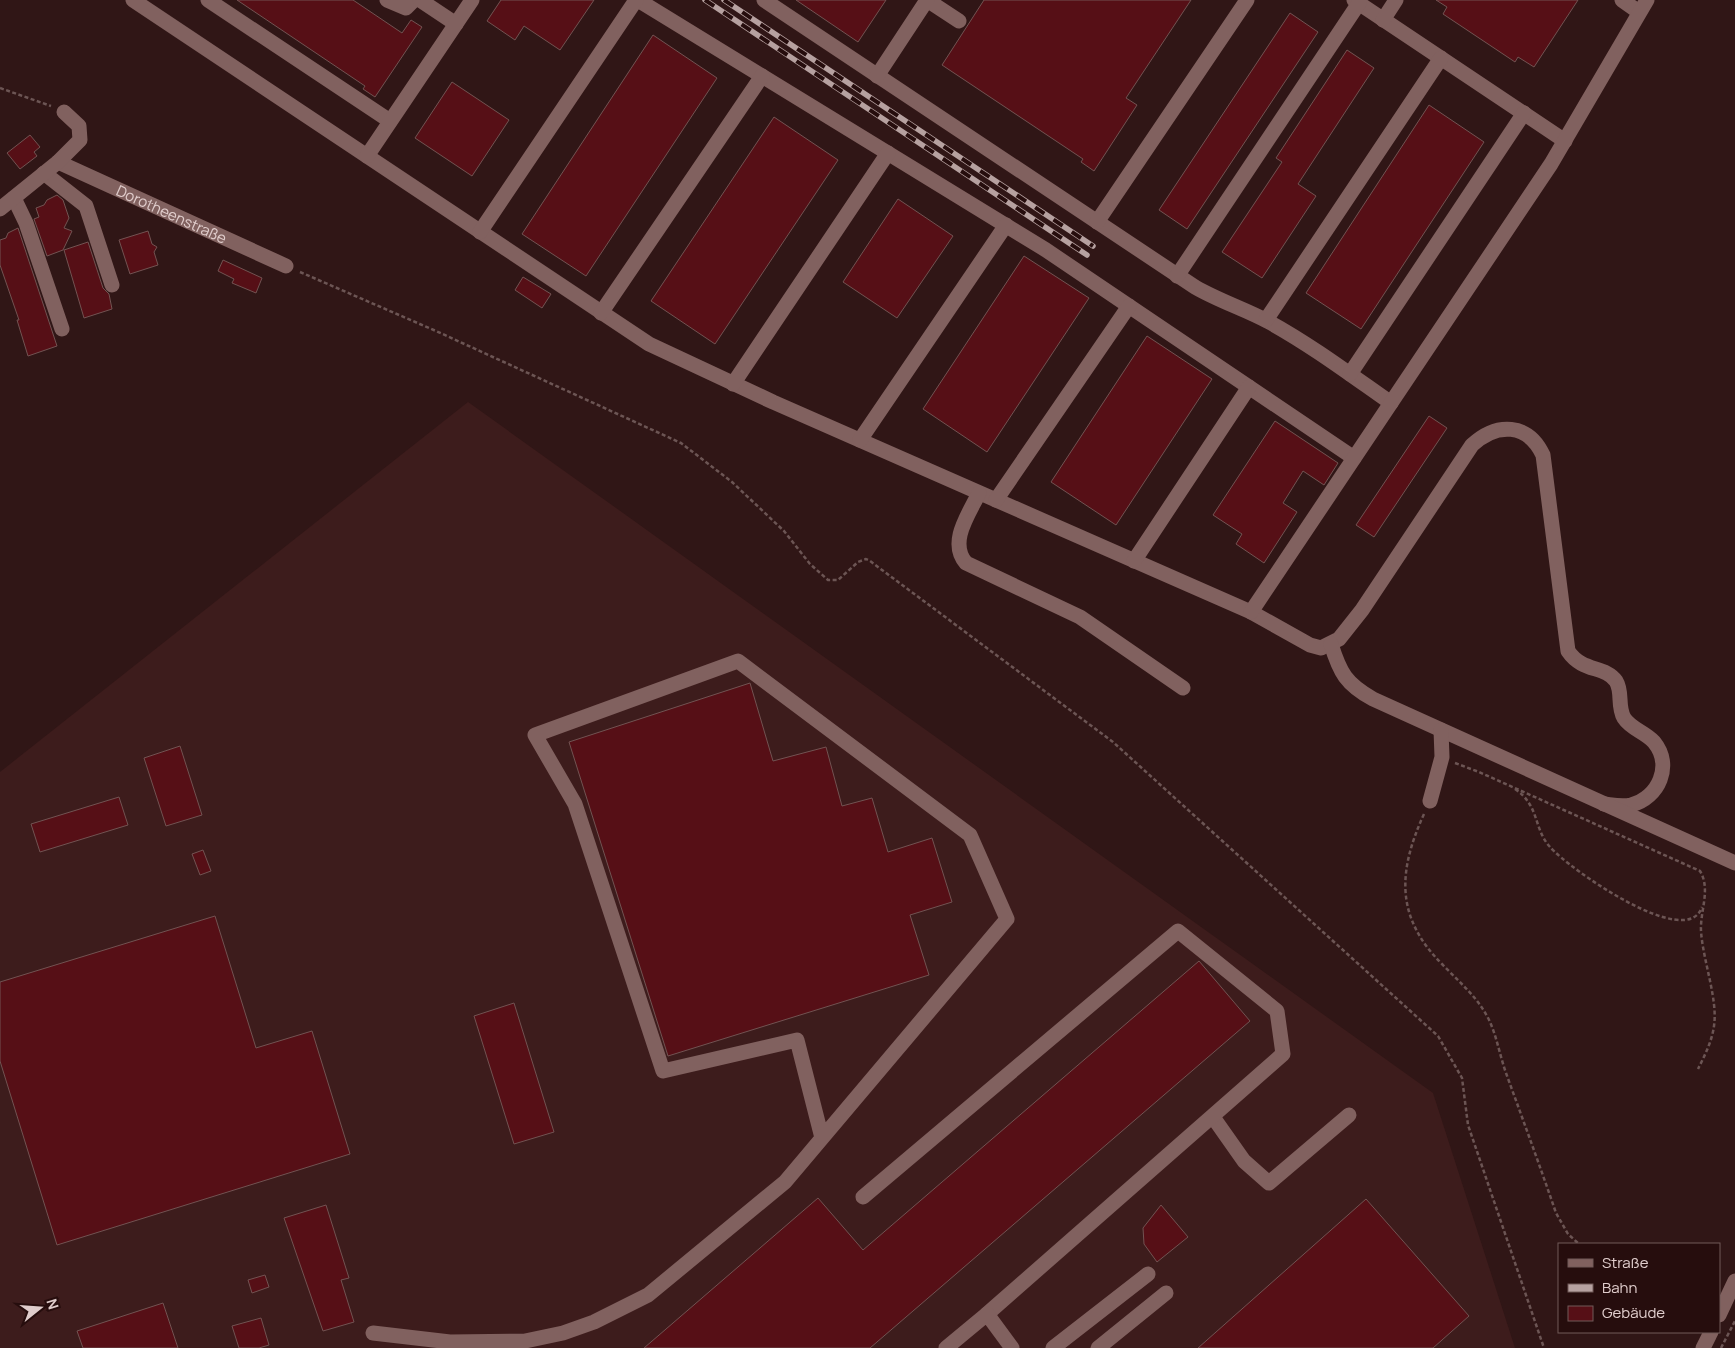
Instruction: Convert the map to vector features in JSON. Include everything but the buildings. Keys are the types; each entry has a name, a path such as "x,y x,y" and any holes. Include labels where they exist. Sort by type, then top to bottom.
{"street":[{"path":"133,0 649,344 733,384 1251,612 1310,645 1321,648 1340,639 1362,610 1472,445 1481,436 1496,430 1512,429 1526,435 1538,444 1543,455 1568,652 1581,665 1608,674 1616,681 1620,689 1623,716 1629,724 1653,741 1663,764 1658,786 1643,800 1622,806 1604,804"},
{"path":"208,0 390,121"},
{"path":"387,0 406,8 414,0"},
{"path":"420,0 456,24"},
{"path":"367,156 472,0"},
{"path":"480,232 637,0 1006,225 1354,458"},
{"path":"764,0 1177,276 1214,298 1266,320 1295,336 1391,403"},
{"path":"877,76 927,0 959,21"},
{"path":"1097,222 1247,0"},
{"path":"1383,20 1396,0"},
{"path":"1251,612 1565,141 1643,6 1622,0"},
{"path":"1177,276 1356,1 1565,141"},
{"path":"1266,320 1441,58"},
{"path":"602,313 762,76"},
{"path":"0,209 58,162 80,140 79,126 64,112"},
{"path":"1350,374 1524,114"},
{"path":"733,384 888,153"},
{"name":"Dorotheenstraße","path":"58,162 286,266"},
{"path":"44,173 86,206 112,285"},
{"path":"14,198 26,223 62,329"},
{"path":"860,440 1006,225"},
{"path":"996,500 1129,306"},
{"path":"1134,561 1250,387"},
{"path":"979,493 958,543 961,557 966,563 1080,617 1183,688"},
{"path":"1331,644 1339,670 1348,682 1359,691 1735,863"},
{"path":"373,1333 450,1342 525,1341 563,1333 594,1322 648,1295 684,1268 785,1182 1007,919 970,834 738,661 535,735 575,804 663,1071 797,1040 822,1138"},
{"path":"1430,801 1442,759 1442,730"},
{"path":"862,1197 1178,931 1277,1011 1284,1054 946,1348"},
{"path":"1212,1116 1244,1161 1269,1183 1349,1115"},
{"path":"1053,1348 1148,1274"},
{"path":"1720,1313 1735,1281"},
{"path":"1098,1348 1166,1293"},
{"path":"987,1314 1012,1348"},
{"path":"1703,1348 1710,1333"}],"path":[{"path":"0,88 64,112"},
{"path":"286,266 436,330 681,443 732,482 784,531 810,564 828,580 838,580 847,574 858,562 866,559 870,561 1113,742 1438,1036 1462,1078 1468,1125 1544,1348"},
{"path":"1442,759 1510,785 1700,871 1704,879 1701,926 1702,947 1714,1020 1708,1048 1698,1069"},
{"path":"1510,785 1528,800 1550,848 1588,879 1608,891 1654,915 1685,922 1694,918 1700,912 1704,900"},
{"path":"1430,801 1408,854 1405,883 1408,907 1422,942 1476,998 1484,1011 1556,1213 1568,1234 1578,1243"},
{"path":"1722,1348 1735,1321"}],"shaded area":[{"path":"468,402 1433,1093 1515,1348 0,1348 0,772"}],"railway":[{"path":"705,0 1087,255"},
{"path":"724,0 1093,246"}]}
